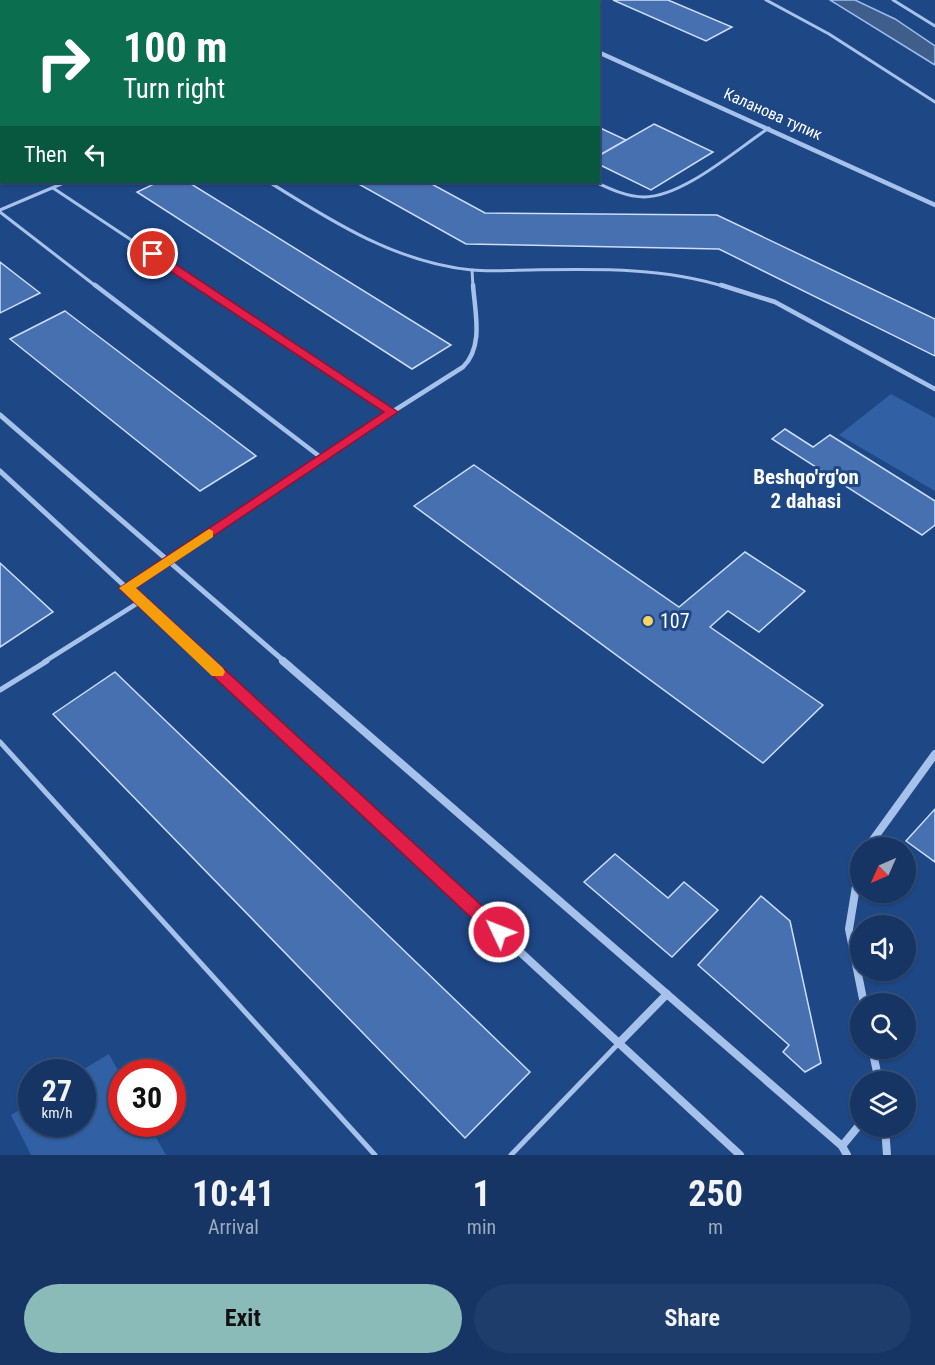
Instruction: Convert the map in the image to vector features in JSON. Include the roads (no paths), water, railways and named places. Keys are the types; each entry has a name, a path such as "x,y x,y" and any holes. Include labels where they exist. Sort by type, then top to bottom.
{"street":[{"name":"Каланова тупик","path":"600,53 935,205"},
{"path":"0,415 842,1146 847,1155"},
{"path":"0,471 740,1155"},
{"path":"126,588 168,561"},
{"path":"875,837 935,754"},
{"path":"853,903 849,929 862,993"},
{"path":"619,1043 667,994"},
{"path":"842,1146 850,1136"},
{"path":"886,1137 887,1155"}],"lane":[{"path":"766,0 829,34 935,102"},
{"path":"893,0 935,27"},
{"path":"597,183 618,192 651,196 678,187 769,128"},
{"path":"64,183 0,211 323,459"},
{"path":"271,183 337,224 410,257 472,270 631,269 702,279 775,302 935,389"},
{"path":"53,188 392,412"},
{"path":"168,561 463,367 471,359 477,346 472,270"},
{"path":"0,690 141,601"},
{"path":"0,742 375,1155"},
{"path":"511,1155 619,1043"}],"place":[{"name":"107","path":"648,621"}],"district":[{"name":"Beshqo'rg'on 2 dahasi","path":"806,489"}]}
